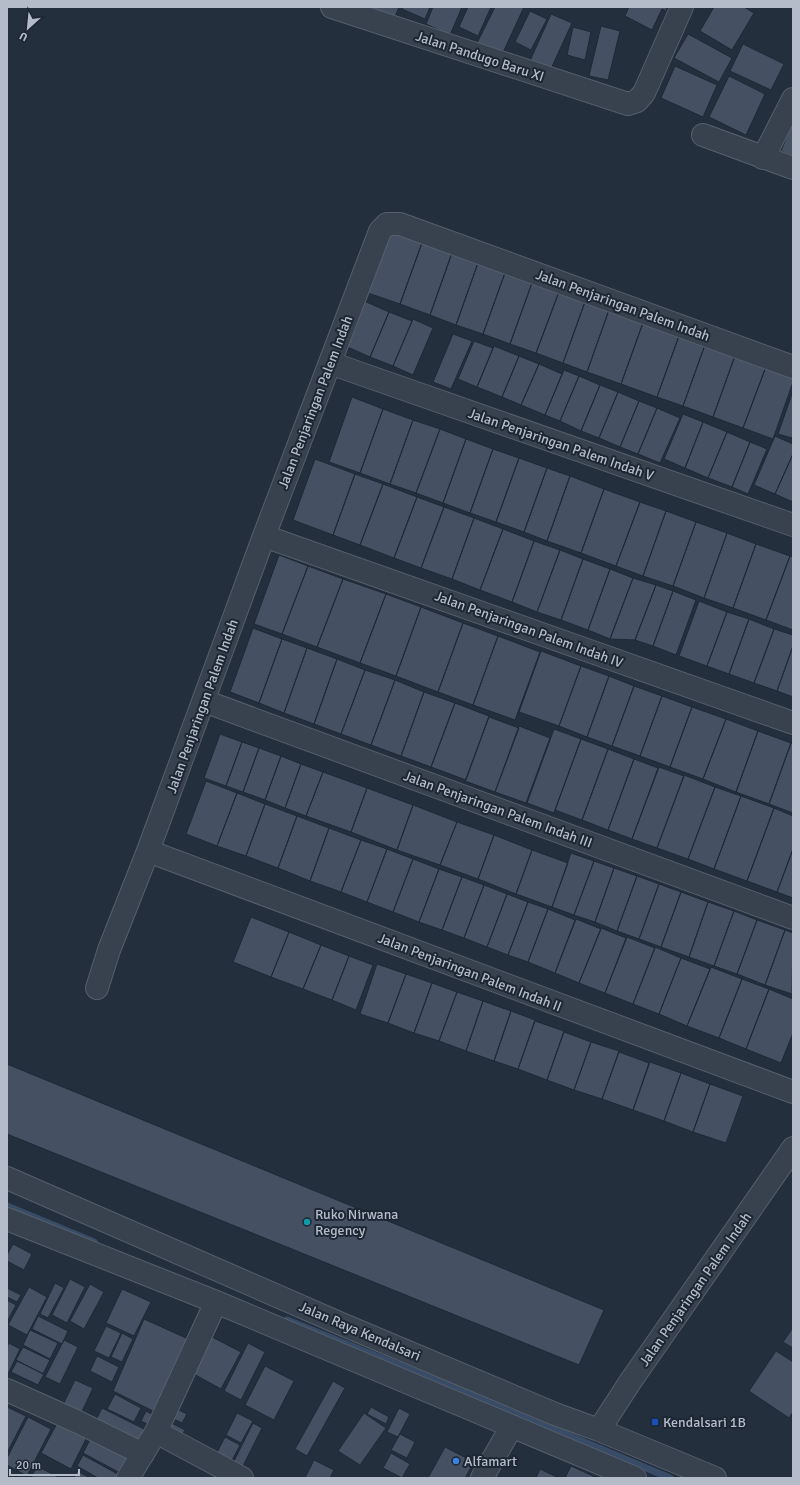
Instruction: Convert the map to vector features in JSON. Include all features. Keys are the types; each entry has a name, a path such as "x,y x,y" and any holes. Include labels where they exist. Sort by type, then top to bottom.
{"street":[{"name":"Jalan Pandugo Baru XI","path":"332,7 628,104 637,101 644,93 682,7"},
{"path":"763,158 793,99"},
{"path":"703,135 793,168"},
{"name":"Jalan Penjaringan Palem Indah","path":"97,988 109,950 148,851 264,536 380,231 387,224 400,224 793,367"},
{"name":"Jalan Penjaringan Palem Indah V","path":"330,363 793,526"},
{"name":"Jalan Penjaringan Palem Indah IV","path":"264,536 793,723"},
{"name":"Jalan Penjaringan Palem Indah III","path":"204,701 793,918"},
{"name":"Jalan Penjaringan Palem Indah II","path":"148,851 793,1092"},
{"name":"Jalan Penjaringan Palem Indah","path":"599,1430 793,1148"},
{"name":"Jalan Raya Kendalsari","path":"7,1178 340,1323 555,1414 599,1430 715,1478"},
{"name":"Jalan Raya Kendalsari","path":"7,1219 216,1302 635,1478"},
{"path":"128,1478 156,1432 216,1302"},
{"path":"7,1390 78,1422 143,1454"},
{"path":"482,1478 512,1426"},
{"path":"156,1432 242,1478"}],"building":[{"path":"374,7 399,7 394,19 372,10"},
{"path":"403,7 430,7 425,19 402,9"},
{"path":"433,7 462,7 450,35 426,24"},
{"path":"468,7 491,7 478,36 459,27"},
{"path":"495,7 524,7 500,59 475,47"},
{"path":"629,7 667,7 666,11 662,9 652,30 625,16"},
{"path":"714,7 744,7 754,13 732,50 700,31"},
{"path":"530,11 547,19 531,50 515,42"},
{"path":"551,14 572,23 549,73 529,63"},
{"path":"601,26 620,31 608,80 589,76"},
{"path":"573,27 591,32 585,60 567,55"},
{"path":"688,34 732,58 719,82 674,58"},
{"path":"743,44 784,64 771,90 730,71"},
{"path":"675,66 717,85 703,117 661,98"},
{"path":"729,76 765,94 746,135 709,117"},
{"path":"793,121 793,156 781,151"},
{"path":"392,228 423,240 400,304 368,293"},
{"path":"423,240 453,250 430,315 400,304"},
{"path":"453,250 479,260 456,325 430,315"},
{"path":"479,260 506,270 483,334 456,325"},
{"path":"506,270 533,280 510,344 483,334"},
{"path":"533,280 560,289 536,353 510,344"},
{"path":"560,289 586,299 563,363 536,353"},
{"path":"586,299 610,307 587,372 563,363"},
{"path":"362,300 389,312 370,357 343,345"},
{"path":"610,307 644,320 621,384 587,372"},
{"path":"389,312 412,321 393,366 370,357"},
{"path":"413,319 433,328 413,375 393,366"},
{"path":"644,320 680,333 657,397 621,384"},
{"path":"680,333 706,342 683,406 657,397"},
{"path":"453,334 472,341 451,389 433,382"},
{"path":"474,341 493,348 477,387 458,379"},
{"path":"706,342 736,353 713,417 683,406"},
{"path":"494,346 519,356 502,397 477,387"},
{"path":"736,353 767,364 743,428 713,417"},
{"path":"519,356 539,364 521,405 502,397"},
{"path":"539,364 562,374 545,415 521,405"},
{"path":"767,364 793,374 793,382 773,439 743,428"},
{"path":"564,370 579,376 560,421 545,415"},
{"path":"579,376 600,385 581,431 560,421"},
{"path":"600,385 618,392 599,438 581,431"},
{"path":"793,391 793,434 792,438 778,434"},
{"path":"618,392 639,401 620,447 599,438"},
{"path":"352,397 383,409 360,473 329,462"},
{"path":"639,401 657,408 638,454 620,447"},
{"path":"657,408 680,418 660,463 638,454"},
{"path":"383,409 413,420 390,484 360,473"},
{"path":"683,414 703,422 685,468 664,459"},
{"path":"413,420 440,429 416,493 390,484"},
{"path":"703,422 727,432 708,478 685,468"},
{"path":"440,429 466,439 443,503 416,493"},
{"path":"727,432 750,442 732,487 708,478"},
{"path":"775,436 793,444 793,454 775,494 754,485"},
{"path":"466,439 493,449 470,513 443,503"},
{"path":"750,442 767,449 748,494 732,487"},
{"path":"493,449 519,458 496,522 470,513"},
{"path":"793,454 793,502 775,494"},
{"path":"519,458 547,468 524,532 496,522"},
{"path":"315,459 355,474 333,535 293,520"},
{"path":"547,468 570,476 547,541 524,532"},
{"path":"355,474 383,484 360,545 333,535"},
{"path":"570,476 604,489 581,553 547,541"},
{"path":"383,484 417,497 394,558 360,545"},
{"path":"604,489 640,502 616,566 581,553"},
{"path":"417,497 444,507 421,568 394,558"},
{"path":"640,502 666,511 643,576 616,566"},
{"path":"444,507 474,518 452,579 421,568"},
{"path":"666,511 696,522 673,586 643,576"},
{"path":"474,518 503,529 480,590 452,579"},
{"path":"696,522 727,533 704,598 673,586"},
{"path":"503,529 534,541 512,602 480,590"},
{"path":"727,533 756,544 733,608 704,598"},
{"path":"534,541 560,550 537,612 512,602"},
{"path":"756,544 790,556 766,620 733,608"},
{"path":"560,550 583,559 561,620 537,612"},
{"path":"279,555 308,566 282,634 254,624"},
{"path":"790,556 793,557 793,630 766,620"},
{"path":"583,559 610,569 588,630 561,620"},
{"path":"308,566 343,579 317,647 282,634"},
{"path":"610,569 633,578 610,639 588,630"},
{"path":"633,578 656,585 635,640 610,639"},
{"path":"343,579 386,594 360,663 317,647"},
{"path":"656,585 673,591 653,646 635,640"},
{"path":"673,591 696,600 676,655 653,646"},
{"path":"386,594 421,607 396,676 360,663"},
{"path":"699,601 727,612 707,666 679,656"},
{"path":"421,607 463,623 438,692 396,676"},
{"path":"727,612 749,619 729,674 707,666"},
{"path":"749,619 774,629 754,683 729,674"},
{"path":"463,623 498,636 473,705 438,692"},
{"path":"253,628 282,639 259,703 230,692"},
{"path":"774,629 793,635 793,646 777,691 754,683"},
{"path":"498,636 540,652 515,720 473,705"},
{"path":"282,639 307,648 284,713 259,703"},
{"path":"793,646 793,697 777,691"},
{"path":"307,648 337,659 314,724 284,713"},
{"path":"541,651 581,666 559,726 519,712"},
{"path":"337,659 365,670 341,734 314,724"},
{"path":"581,666 609,676 587,737 559,726"},
{"path":"365,670 395,680 371,745 341,734"},
{"path":"609,676 634,686 612,746 587,737"},
{"path":"395,680 424,692 401,756 371,745"},
{"path":"634,686 662,696 640,756 612,746"},
{"path":"424,692 455,703 431,767 401,756"},
{"path":"662,696 692,707 670,767 640,756"},
{"path":"455,703 489,716 466,780 431,767"},
{"path":"692,707 726,719 703,779 670,767"},
{"path":"489,717 519,728 495,792 465,781"},
{"path":"726,719 758,731 736,792 703,779"},
{"path":"519,726 550,738 526,803 495,792"},
{"path":"554,729 581,739 554,813 527,803"},
{"path":"758,731 791,743 769,804 736,792"},
{"path":"220,734 242,742 226,786 204,778"},
{"path":"581,739 608,749 582,820 555,810"},
{"path":"242,742 259,748 243,792 226,786"},
{"path":"791,743 793,744 793,813 769,804"},
{"path":"259,748 281,756 265,800 243,792"},
{"path":"608,749 634,759 608,830 582,820"},
{"path":"281,756 301,764 285,808 265,800"},
{"path":"634,759 658,768 632,839 608,830"},
{"path":"301,764 323,772 306,816 285,808"},
{"path":"659,767 684,776 657,848 632,839"},
{"path":"323,772 367,788 351,832 306,816"},
{"path":"684,775 715,787 688,859 657,848"},
{"path":"206,781 237,793 217,846 186,834"},
{"path":"715,787 741,796 714,869 688,859"},
{"path":"367,788 413,805 397,850 351,832"},
{"path":"237,793 265,804 246,856 217,846"},
{"path":"741,796 774,808 747,881 714,869"},
{"path":"265,804 297,816 278,868 246,856"},
{"path":"413,805 457,822 440,865 397,850"},
{"path":"774,808 793,816 793,849 777,892 747,881"},
{"path":"297,816 329,828 310,881 278,868"},
{"path":"457,822 494,835 478,879 440,865"},
{"path":"329,828 361,840 341,892 310,881"},
{"path":"494,835 532,850 516,894 478,879"},
{"path":"361,840 387,849 367,902 341,892"},
{"path":"387,849 413,859 393,912 367,902"},
{"path":"793,849 793,898 777,892"},
{"path":"532,850 568,863 552,907 516,894"},
{"path":"571,853 594,861 574,915 552,907"},
{"path":"413,859 439,869 419,922 393,912"},
{"path":"594,861 614,868 595,922 574,915"},
{"path":"614,868 637,876 617,931 595,922"},
{"path":"439,869 462,877 442,930 419,922"},
{"path":"637,876 659,884 639,939 617,931"},
{"path":"462,877 484,885 464,938 442,930"},
{"path":"659,884 681,892 661,947 639,939"},
{"path":"484,885 507,894 487,947 464,938"},
{"path":"681,892 708,902 689,957 661,947"},
{"path":"507,894 528,902 508,955 487,947"},
{"path":"528,902 548,909 528,962 508,955"},
{"path":"708,902 734,911 714,966 689,957"},
{"path":"548,909 575,920 555,973 528,962"},
{"path":"734,911 757,920 737,974 714,966"},
{"path":"251,917 289,932 271,977 233,962"},
{"path":"576,919 601,929 579,983 555,973"},
{"path":"757,920 785,930 765,985 737,974"},
{"path":"601,928 626,938 605,993 579,983"},
{"path":"785,930 793,933 792,994 765,985"},
{"path":"289,932 321,945 303,989 271,977"},
{"path":"627,937 655,948 633,1004 605,993"},
{"path":"321,945 349,956 332,1000 303,989"},
{"path":"655,947 681,958 659,1014 633,1004"},
{"path":"349,956 373,965 356,1010 332,1000"},
{"path":"681,958 710,969 687,1026 659,1014"},
{"path":"377,964 406,974 388,1023 360,1014"},
{"path":"711,967 742,979 719,1038 687,1026"},
{"path":"406,974 432,983 414,1033 388,1023"},
{"path":"742,979 769,989 746,1049 719,1038"},
{"path":"432,983 457,992 439,1041 414,1033"},
{"path":"769,989 793,999 793,1033 781,1063 746,1049"},
{"path":"457,992 483,1001 466,1051 439,1041"},
{"path":"483,1001 511,1011 494,1061 466,1051"},
{"path":"511,1011 535,1020 518,1069 494,1061"},
{"path":"535,1021 564,1031 547,1080 518,1069"},
{"path":"564,1032 591,1042 574,1090 547,1080"},
{"path":"591,1042 619,1051 602,1099 574,1090"},
{"path":"619,1052 649,1063 633,1110 602,1099"},
{"path":"650,1062 681,1073 664,1121 633,1110"},
{"name":"Ruko Nirwana Regency","path":"7,1064 604,1310 579,1365 7,1134"},
{"path":"681,1073 710,1084 693,1132 664,1121"},
{"path":"710,1084 743,1096 726,1143 693,1132"},
{"path":"13,1244 32,1254 24,1270 7,1261 7,1255"},
{"path":"70,1279 85,1287 67,1323 52,1315"},
{"path":"55,1283 64,1288 48,1318 40,1314"},
{"path":"90,1284 104,1292 84,1329 70,1321"},
{"path":"29,1287 47,1297 27,1335 8,1325"},
{"path":"7,1288 21,1295 17,1302 7,1297"},
{"path":"122,1289 151,1302 134,1336 106,1323"},
{"path":"7,1300 16,1305 7,1322"},
{"path":"38,1316 68,1331 62,1344 32,1329"},
{"path":"144,1319 195,1342 161,1415 113,1391"},
{"path":"106,1326 121,1333 109,1358 94,1351"},
{"path":"793,1329 793,1348 783,1342"},
{"path":"30,1330 58,1343 50,1359 23,1345"},
{"path":"122,1333 133,1339 122,1362 111,1357"},
{"path":"212,1337 241,1352 221,1389 192,1373"},
{"path":"64,1340 78,1347 60,1384 45,1377"},
{"path":"9,1343 20,1349 7,1376 7,1347"},
{"path":"248,1343 265,1352 241,1400 224,1391"},
{"path":"23,1347 50,1360 43,1374 16,1360"},
{"path":"776,1351 793,1362 793,1412 789,1418 749,1391"},
{"path":"97,1356 119,1367 112,1382 90,1371"},
{"path":"17,1361 44,1374 38,1385 11,1372"},
{"path":"265,1366 294,1381 274,1420 245,1405"},
{"path":"75,1380 93,1388 78,1420 60,1411"},
{"path":"333,1381 345,1388 307,1456 295,1449"},
{"path":"115,1394 141,1408 134,1422 107,1409"},
{"path":"7,1407 26,1416 7,1453"},
{"path":"371,1407 389,1417 386,1424 367,1414"},
{"path":"102,1408 150,1432 143,1447 95,1422"},
{"path":"175,1408 187,1414 182,1423 171,1418"},
{"path":"399,1408 410,1414 398,1437 387,1432"},
{"path":"146,1411 161,1419 155,1428 141,1421"},
{"path":"237,1413 253,1421 241,1443 226,1435"},
{"path":"364,1413 386,1428 360,1465 338,1451"},
{"path":"28,1417 51,1429 27,1476 7,1465 7,1458"},
{"path":"60,1418 89,1433 71,1469 41,1453"},
{"path":"166,1420 185,1430 178,1442"},
{"path":"253,1423 262,1428 241,1470 232,1465"},
{"path":"94,1432 133,1453 122,1474 83,1453"},
{"path":"400,1434 415,1442 407,1458 391,1450"},
{"path":"225,1437 240,1445 228,1468 213,1460"},
{"path":"445,1447 474,1462 465,1478 428,1478"},
{"path":"391,1453 410,1464 402,1478 383,1468"},
{"path":"83,1455 123,1478 98,1478 77,1466"},
{"path":"314,1460 334,1470 330,1478 305,1478"},
{"path":"37,1466 58,1477 58,1478 31,1478"},
{"path":"571,1466 595,1477 595,1478 565,1478"},
{"path":"540,1469 559,1478 536,1478"},
{"path":"77,1471 90,1478 74,1478"}],"waterway":[{"path":"7,1206 94,1242"},
{"path":"287,1320 468,1393 670,1478"}],"place":[{"name":"Ruko Nirwana Regency","path":"307,1222"},
{"name":"Kendalsari 1B","path":"655,1422"},
{"name":"Alfamart","path":"456,1461"}]}
